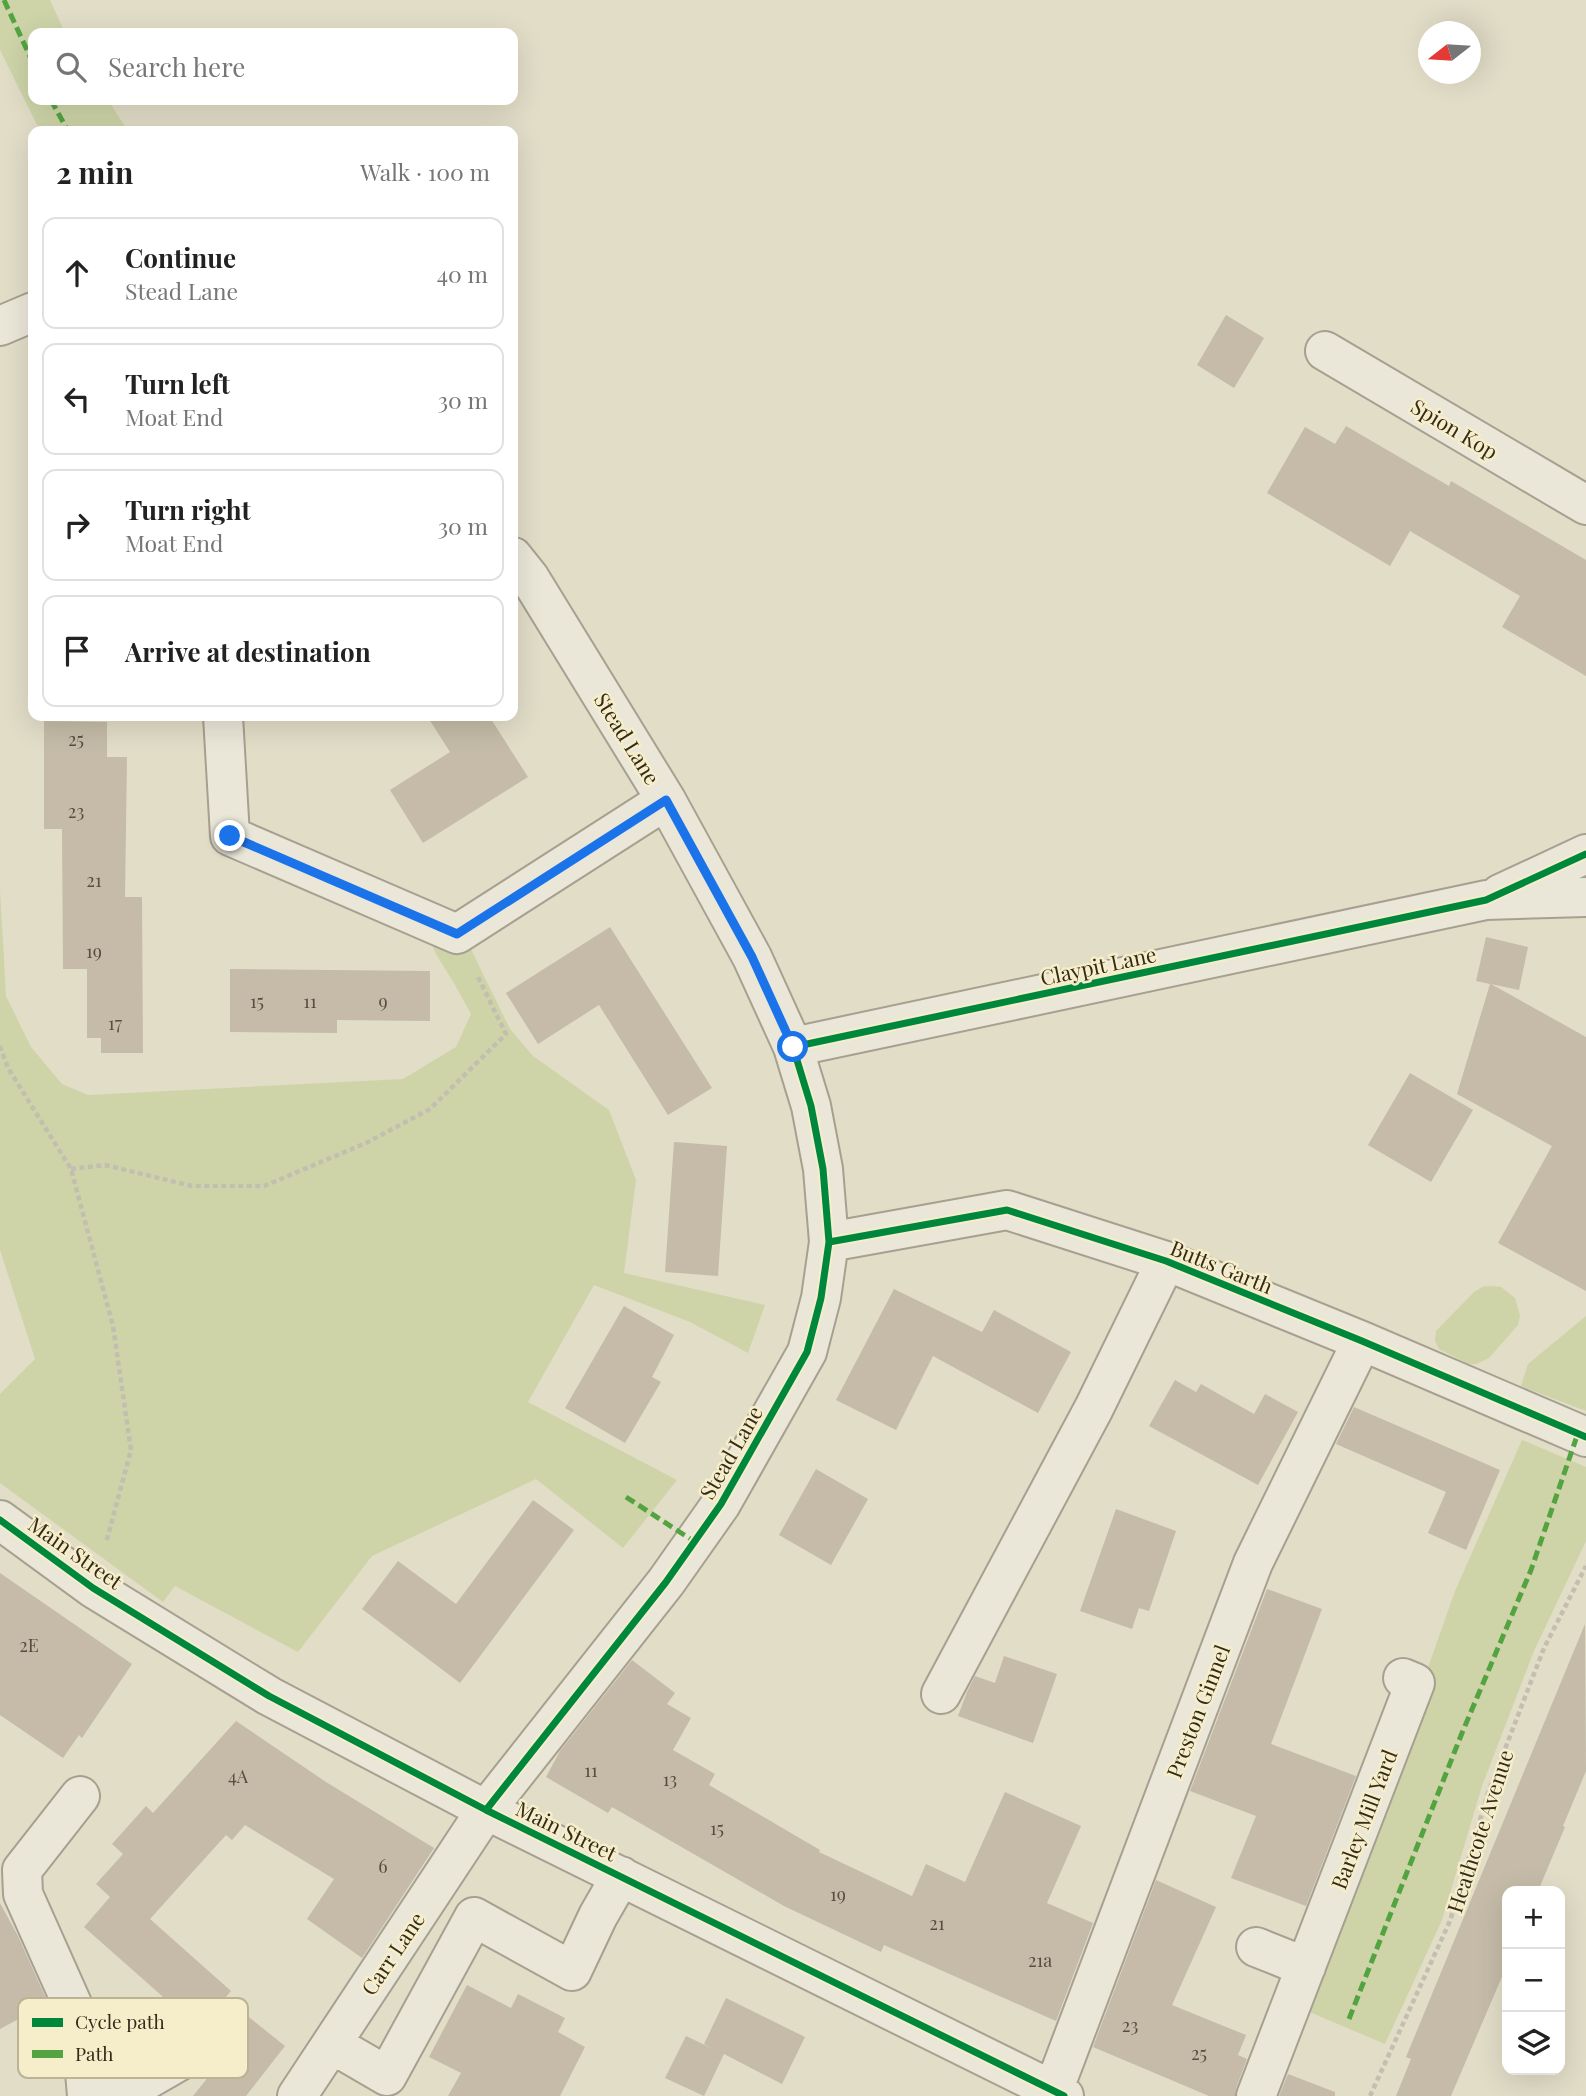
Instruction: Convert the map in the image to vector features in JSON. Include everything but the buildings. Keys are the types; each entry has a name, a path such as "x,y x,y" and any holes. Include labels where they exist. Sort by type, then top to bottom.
{"street":[{"path":"0,326 28,314"},
{"name":"Spion Kop","path":"1325,351 1586,505"},
{"name":"Stead Lane","path":"486,1810 666,1582 721,1504 807,1352 821,1298 829,1241 823,1169 811,1106 793,1047 752,957 666,800 518,563"},
{"path":"223,721 230,836 457,934 666,800"},
{"path":"1486,900 1586,854"},
{"path":"1486,900 1586,897"},
{"name":"Claypit Lane","path":"793,1047 1486,900"},
{"name":"Butts Garth","path":"829,1241 1007,1210 1166,1261 1586,1437"},
{"path":"941,1694 1094,1408 1166,1261"},
{"name":"Preston Ginnel","path":"1058,2094 1253,1563 1362,1341"},
{"name":"Main Street","path":"0,1520 93,1588 269,1696 486,1810 1058,2094"},
{"name":"Barley Mill Yard","path":"1256,2096 1415,1683 1403,1678"},
{"path":"70,1998 23,1894 22,1870 80,1796"},
{"name":"Carr Lane","path":"297,2096 486,1810"},
{"path":"332,2043 387,2077 474,1917 572,1971 598,1916 621,1876"},
{"path":"1256,1947 1306,1967"},
{"path":"86,2078 87,2096"},
{"path":"102,2096 150,2078"}],"path":[{"path":"71,1169 106,1165 192,1186 264,1186 366,1143 430,1109 506,1034 457,934"},
{"path":"0,1046 8,1068 71,1169 113,1326 131,1450 93,1588"}],"green space":[{"path":"0,0 50,0 63,28 28,28 28,105 111,105 125,126 38,126 0,50"},
{"path":"0,891 6,996 31,1047 62,1084 88,1095 403,1079 456,1047 471,1014 436,954 421,918 462,931 510,1029 533,1056 609,1110 636,1180 624,1273 765,1305 748,1353 690,1322 594,1285 528,1402 677,1480 623,1548 536,1479 372,1556 298,1652 175,1586 163,1602 0,1483 0,1394 35,1359 0,1250"},
{"path":"1491,1286 1501,1287 1515,1298 1520,1316 1518,1325 1489,1358 1476,1364 1469,1364 1439,1349 1435,1341 1436,1331 1474,1292"},
{"path":"1586,1316 1586,1411 1521,1386 1528,1364"},
{"path":"1522,1440 1586,1467 1586,1541 1534,1651 1482,1786 1442,1920 1385,2044 1307,2011 1455,1591"}],"marked path":[{"path":"4,0 28,52"},
{"path":"54,105 65,126"},
{"path":"1349,2019 1462,1733 1531,1570 1578,1433"},
{"path":"626,1497 695,1542"}],"cycle path":[{"path":"486,1810 666,1582 721,1504 807,1352 821,1298 829,1242 823,1169 811,1106 793,1047 1486,900 1586,854"},
{"path":"829,1242 1007,1210 1166,1261 1586,1437"},
{"path":"0,1520 93,1588 269,1696 486,1810 1064,2096"}],"route":[{"path":"230,836 457,934 666,800 752,957 793,1047"}]}
